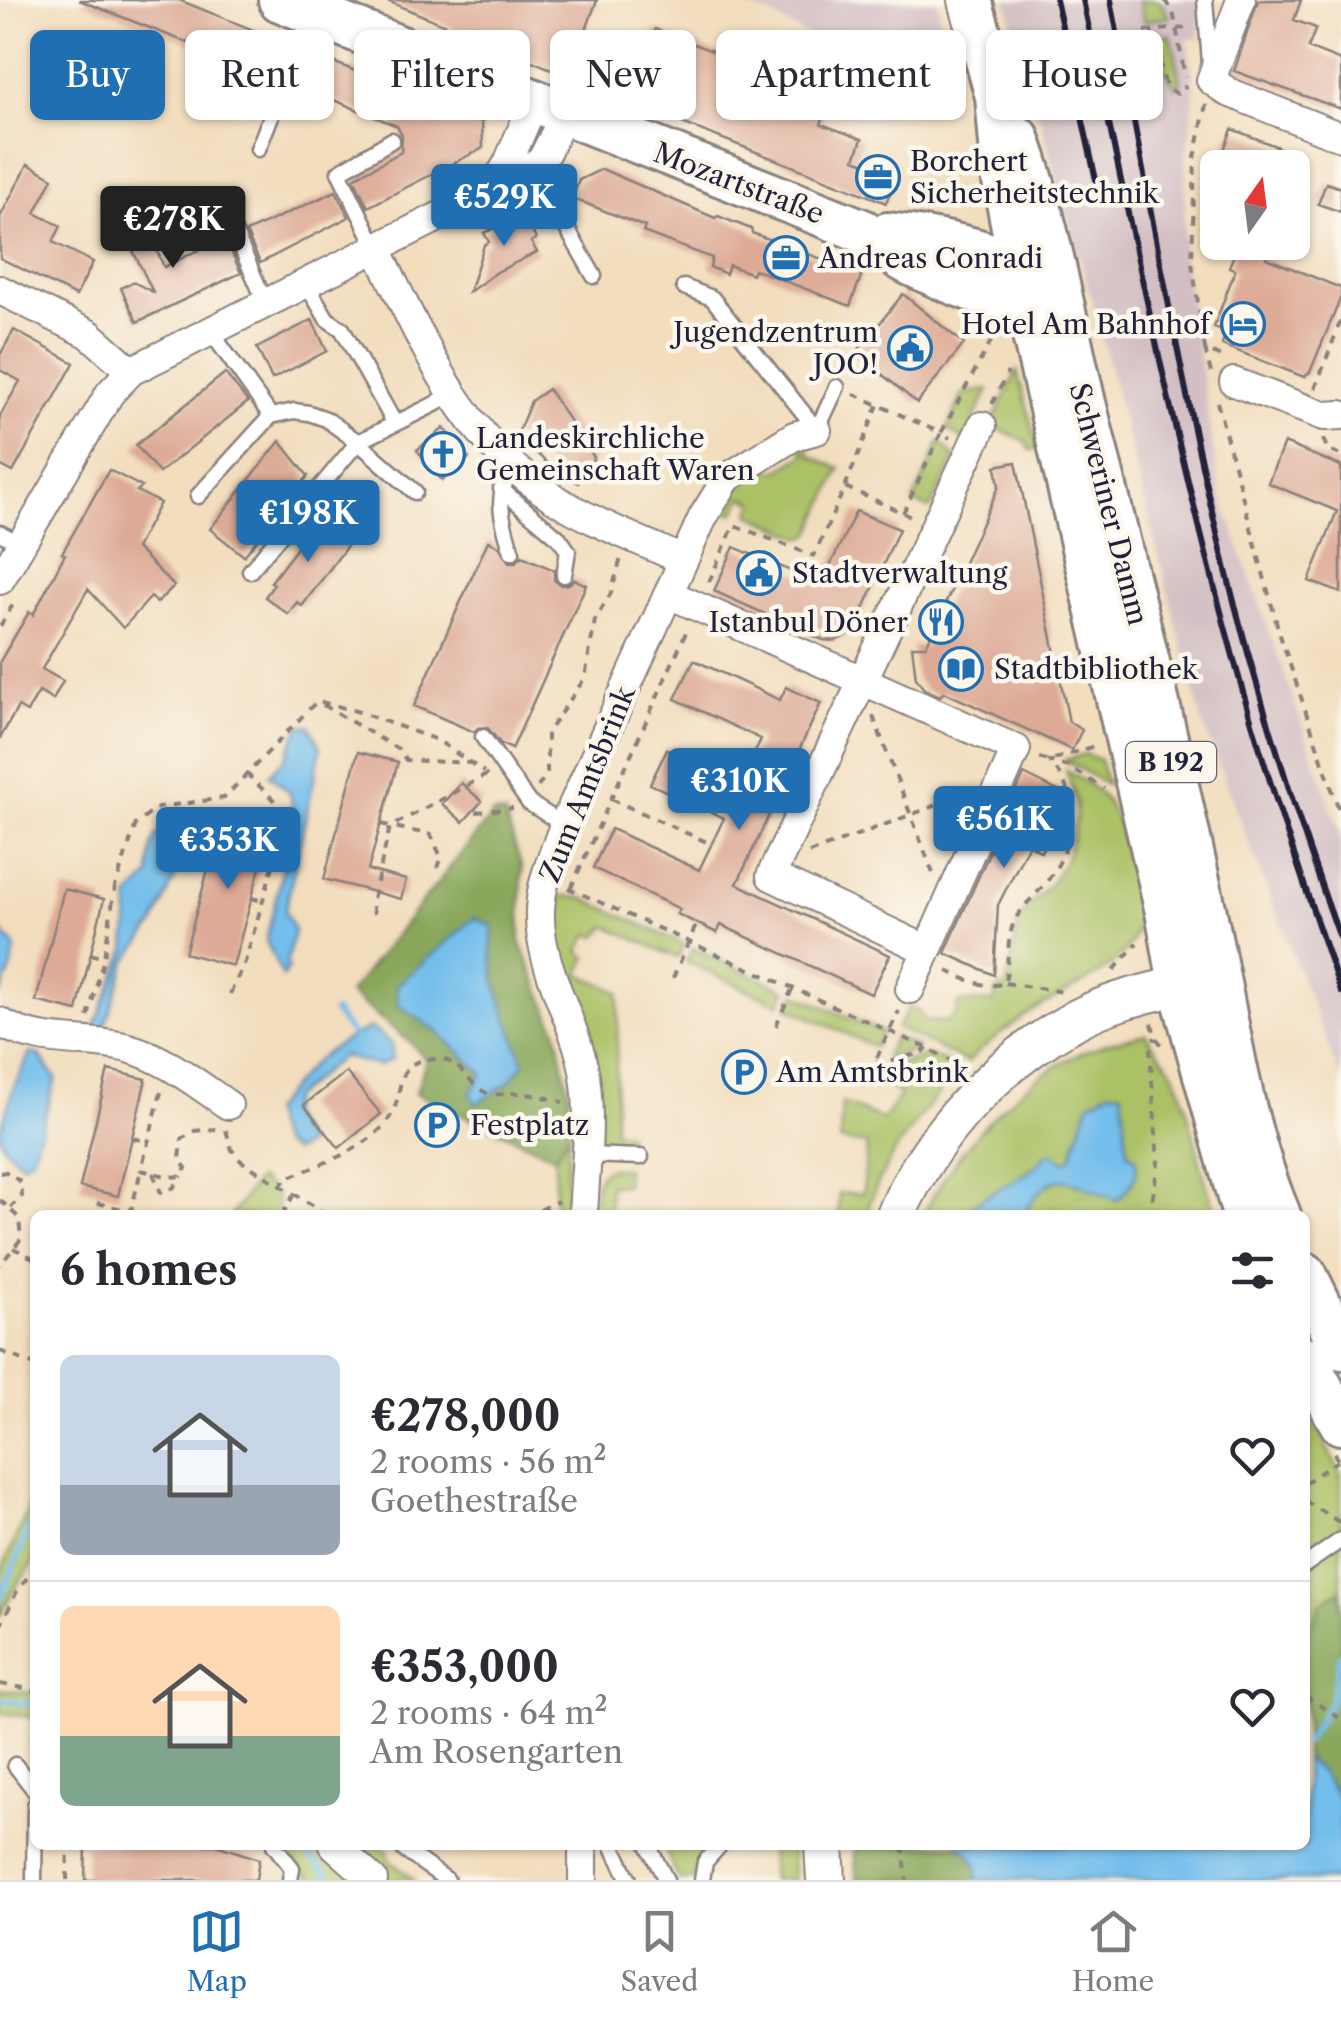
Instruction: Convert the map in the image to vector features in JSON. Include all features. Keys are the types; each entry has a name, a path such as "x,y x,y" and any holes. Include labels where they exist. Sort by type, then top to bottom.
{"main road":[{"name":"Schweriner Damm","path":"970,0 997,96 1016,130 1032,175 1036,293 1146,654 1199,980 1243,1210"},
{"name":"Mozartstraße","path":"296,6 550,108"},
{"name":"Mozartstraße","path":"581,120 863,231 906,262 983,292 1036,293"},
{"name":"Schweriner Damm","path":"1199,980 1278,1210"},
{"path":"1310,1284 1341,1348"},
{"path":"1310,1370 1339,1442"}],"street":[{"path":"1241,0 1211,80 1228,92 1341,137"},
{"path":"492,189 550,108"},
{"path":"0,580 10,539 110,393 132,372 535,167 552,144 551,120"},
{"path":"378,249 450,394 508,479 684,560"},
{"path":"0,290 89,334 132,372"},
{"path":"1223,381 1324,416 1341,415"},
{"path":"1341,398 1341,406"},
{"path":"925,955 772,876 982,426"},
{"name":"Zum Amtsbrink","path":"583,1210 587,1104 583,1065 547,959 540,901 558,884 564,826 703,517 727,478 794,436 816,430"},
{"path":"669,594 1016,749 910,989"},
{"path":"898,1210 948,1128 1012,1062 1080,1018 1129,998 1199,980"},
{"path":"0,1022 28,1036 131,1049 170,1067 228,1105"},
{"path":"340,1850 374,1880"},
{"path":"583,1850 583,1880"},
{"path":"824,1850 826,1880"}],"lane":[{"path":"1206,0 1211,80"},
{"path":"258,149 296,6"},
{"path":"378,249 339,172 392,140"},
{"path":"535,167 544,176 566,227 594,276"},
{"path":"227,215 267,306"},
{"path":"307,284 327,318 342,330 395,424"},
{"path":"684,288 712,298 816,430 837,387"},
{"path":"211,332 271,416"},
{"path":"250,571 358,442 450,394"},
{"path":"198,496 271,416 294,412 326,419 415,492"},
{"path":"508,479 500,513 512,552"},
{"path":"508,479 568,551 564,575"},
{"path":"483,736 529,802 564,826"},
{"path":"586,1155 641,1156"},
{"path":"1310,1562 1341,1540"},
{"path":"15,1765 30,1784"},
{"path":"34,1850 34,1880"},
{"path":"278,1850 292,1868 290,1880"},
{"path":"404,1850 447,1880"},
{"path":"614,1850 629,1880"},
{"path":"651,1850 666,1880"},
{"path":"702,1880 705,1862 716,1850"}],"path":[{"path":"1165,0 1179,28 1186,82 1177,94 1166,86 1148,30 1179,28"},
{"path":"1010,28 1022,26 1023,30"},
{"path":"1211,80 1195,158 1192,263 1205,349 1223,381 1237,485 1279,632 1340,813"},
{"path":"904,513 940,433 1036,293"},
{"path":"1205,349 1223,381"},
{"path":"982,426 1011,365"},
{"path":"837,387 940,433"},
{"path":"878,405 814,556 734,526 611,799 558,884 890,1031 967,1070"},
{"path":"845,487 937,528"},
{"path":"476,812 508,810 529,802 547,772 547,733 585,678 595,620 611,593 630,535"},
{"path":"865,681 874,718 945,909"},
{"path":"317,702 356,711 437,740 529,802"},
{"path":"317,702 398,748 406,760 491,763"},
{"path":"83,1040 104,958 115,887 136,824 160,807 224,798 317,702"},
{"path":"1050,761 1103,743"},
{"path":"1016,749 1069,767 1116,797"},
{"path":"1004,983 1014,921 1064,855 1074,818 1073,802 1062,774 1050,761"},
{"path":"374,914 372,902 390,827 491,773"},
{"path":"230,994 245,962 288,814 248,774"},
{"path":"772,876 796,858 1002,782"},
{"path":"611,799 711,844"},
{"path":"380,824 431,835 442,860 436,869"},
{"path":"252,898 263,900"},
{"path":"672,978 697,923"},
{"path":"90,954 104,958"},
{"path":"925,955 976,984 1004,983 1076,992"},
{"path":"776,1026 793,988"},
{"path":"862,1086 910,989"},
{"path":"1151,1210 1158,1163 1150,1052 1155,1036"},
{"path":"876,1062 886,1063 927,1048"},
{"path":"280,1187 285,1179 371,1138 390,1117 396,1091 408,1068 420,1061 441,1059 456,1063 474,1085 491,1096 516,1092 587,1104"},
{"path":"98,1204 130,1210 170,1067"},
{"path":"153,1173 161,1192 173,1188 186,1168 180,1160 182,1139 194,1130 226,1127 240,1162 319,1210"},
{"path":"132,1138 148,1142"},
{"path":"141,1170 182,1176"},
{"path":"0,1173 21,1182 22,1196 11,1207"},
{"path":"285,1210 294,1196"},
{"path":"0,1200 18,1218 21,1238 0,1265"},
{"path":"13,1248 30,1256"},
{"path":"0,1351 30,1363"},
{"path":"1310,1477 1339,1442"},
{"path":"1310,1503 1341,1523"},
{"path":"0,1626 30,1575"},
{"path":"0,1684 30,1689"},
{"path":"1310,1699 1341,1720"},
{"path":"67,1880 68,1850"},
{"path":"904,1850 907,1880"}],"shaded area":[{"path":"724,0 938,0 942,30 797,30 769,14"},
{"path":"1006,0 1196,0 1202,8 1198,38 1187,40 1195,88 1186,157 1183,258 1220,492 1341,835 1341,1080 1202,722 1040,120 1163,120 1163,30 1015,30"}],"green space":[{"path":"1139,0 1159,0 1169,17 1144,21"},
{"path":"1171,35 1181,82 1176,88 1163,68 1163,36"},
{"path":"1017,371 1037,444 1030,450 1026,441 993,427 992,423"},
{"path":"989,389 964,441 947,429 963,394"},
{"path":"814,439 808,450 811,456 840,469 811,534 802,538 750,514 755,502 743,497 734,514 717,507 724,494 764,468 777,471 805,454 800,445"},
{"path":"940,442 955,458 930,509 913,502"},
{"path":"1084,754 1100,760 1107,785 1065,760"},
{"path":"1066,770 1103,797 1114,816 1137,904 1136,930 1130,944 1108,967 1034,1010 967,1062 897,1028 909,1007 926,1021 948,1022 956,1014 958,1003 995,1001 996,991 1007,986 1018,923 1052,882 1067,856 1076,820 1076,801"},
{"path":"493,814 505,815 522,868 520,941 557,1032 569,1093 569,1133 555,1157 416,1093 426,1060 349,993"},
{"path":"557,898 583,898 684,944 678,958 606,926 598,937 589,934 579,952 587,957 580,974 619,992 614,1131 628,1133 627,1149 611,1148 600,1141 549,912"},
{"path":"693,948 786,990 780,1004 686,962"},
{"path":"796,994 882,1032 875,1047 789,1008"},
{"path":"1146,1034 1172,1070 1215,1210 926,1210 964,1151 1017,1094 1078,1054"},
{"path":"894,1037 916,1046 918,1049 887,1059"},
{"path":"929,1055 952,1065 957,1072 892,1156 868,1210 838,1210 839,1193 863,1194 867,1144 840,1141 842,1103 883,1120 900,1095 879,1077 881,1069"},
{"path":"569,1133 565,1210 555,1210 555,1157"},
{"path":"626,1168 625,1185 610,1185 609,1210 594,1210 597,1181 604,1171"},
{"path":"258,1179 277,1198 276,1210 235,1210"},
{"path":"1310,1417 1341,1474 1341,1880 857,1880 854,1850 1310,1850"},
{"path":"30,1505 30,1567 0,1617 0,1574"},
{"path":"1341,1591 1341,1802 1310,1762 1310,1628 1322,1602"},
{"path":"0,1689 30,1693 30,1717 0,1713"},
{"path":"330,1850 363,1880 313,1880 286,1852"},
{"path":"350,1850 385,1850 388,1859 414,1880 384,1880"},
{"path":"665,1850 704,1850 693,1880 679,1880"},
{"path":"770,1850 791,1850 794,1880 772,1880"},
{"path":"854,1850 964,1850 973,1859 977,1880 857,1880"}],"water":[{"path":"300,726 310,726 321,748 285,911 294,931 286,965 289,968 283,977 266,941 295,816 289,791 269,775 286,757"},
{"path":"181,819 185,825 177,833 179,869 154,925 126,962 104,1029 94,1028 126,950 130,896 150,876 157,835"},
{"path":"474,918 493,926 495,979 524,1063 508,1083 476,1104 470,1094 483,1074 437,1031 398,1005 397,985"},
{"path":"0,930 15,946 12,968 0,995"},
{"path":"371,1028 392,1044 392,1059 378,1066 342,1056 291,1099 288,1114 307,1144 294,1152 288,1149 277,1136 271,1112 315,1062"},
{"path":"30,1053 39,1055 56,1079 32,1157 22,1163 4,1146 0,1133 12,1092"},
{"path":"1109,1091 1122,1092 1128,1154 1136,1157 1137,1170 1121,1196 1116,1200 1064,1180 1044,1187 1027,1210 969,1210 1027,1173 1047,1154 1054,1153 1063,1161 1071,1158 1089,1103"},
{"path":"1310,1762 1341,1802 1341,1880 977,1880 973,1859 966,1851 1310,1850"}],"building":[{"path":"79,0 179,0 253,30 185,30 185,42 165,34 165,30 155,30"},
{"path":"385,0 597,0 586,30 550,30 550,69 530,60 530,30 457,30"},
{"path":"1258,0 1301,0 1294,20 1316,28 1308,48 1341,61 1341,109 1234,71"},
{"path":"696,45 716,53 716,120 823,120 821,124 862,139 855,159 897,175 886,203 675,120 696,120"},
{"path":"334,62 354,71 354,108 334,100"},
{"path":"382,120 477,120 482,122 483,148 368,207 354,178 401,152 402,135 397,126"},
{"path":"1232,129 1278,147 1277,150 1224,150"},
{"path":"28,164 53,178 35,213 61,226 53,242 93,262 76,296 0,258 0,217"},
{"path":"602,169 715,218 751,229 752,233 862,274 850,306 754,269 752,274 729,265 726,274 710,267 712,258 643,232 645,227 572,198 579,180"},
{"path":"1326,183 1341,188 1341,212 1318,204"},
{"path":"336,191 349,217 260,263 246,232"},
{"path":"136,204 164,267 221,239 223,244 227,242 241,273 137,322 121,288 133,282 153,292 122,228"},
{"path":"523,214 536,239 531,242 537,252 497,272 469,292 484,245 489,242 484,233"},
{"path":"1232,260 1271,260 1341,288 1341,297 1310,372 1304,377 1222,345 1226,331 1214,327 1235,270 1229,267"},
{"name":"Jugendzentrum JOO!","path":"903,294 964,344 917,403 856,353"},
{"path":"312,320 327,351 272,379 257,348"},
{"path":"14,330 74,363 13,472 0,465 0,416 20,381 0,370 0,355"},
{"path":"225,373 248,402 159,473 136,445"},
{"path":"548,389 594,457 578,483 546,462 517,435 531,401"},
{"name":"Landeskirchliche Gemeinschaft Waren","path":"444,428 469,458 442,480 417,450"},
{"path":"280,441 308,476 244,556 210,529"},
{"path":"1284,443 1341,466 1341,593 1309,581 1337,511 1268,483"},
{"path":"1016,462 1069,722 1082,730 1072,750 944,692 940,696 924,689 916,678 912,646 926,646 999,486 996,466"},
{"path":"109,470 142,487 137,491 160,503 136,548 174,586 157,603 151,597 123,628 88,589 42,669 63,681 53,700 39,692 27,712 18,707 0,738 0,661 29,612 33,615 65,554 62,553"},
{"name":"Stadtverwaltung","path":"856,511 899,529 855,629 845,636 835,641 823,640 714,591 734,547 803,576 810,570 830,566"},
{"path":"322,515 353,538 302,606 297,602 288,614 265,597 274,584 271,582"},
{"path":"488,541 499,546 509,562 522,556 554,570 554,580 561,585 574,579 586,585 512,749 501,744 487,727 474,732 414,706"},
{"path":"694,660 780,700 786,687 821,703 737,884 890,955 871,994 721,925 717,933 677,914 680,909 593,868 611,829 699,870 724,818 650,784 667,749 741,783 761,739 675,699"},
{"path":"358,752 398,762 368,870 406,880 401,899 324,879"},
{"path":"1024,774 1066,795 1041,852 1029,844 998,905 994,975 945,953"},
{"path":"461,783 482,801 463,822 442,804"},
{"path":"222,819 270,831 233,966 185,953"},
{"path":"64,889 104,899 77,1011 36,1001"},
{"path":"108,1070 146,1079 118,1196 80,1187"},
{"path":"346,1072 381,1114 339,1148 304,1105"},
{"path":"86,1850 231,1850 259,1859 256,1880 85,1880"}],"waterway":[{"path":"334,1012 352,1035"},
{"path":"0,1600 30,1525"},
{"path":"1310,1735 1331,1701 1340,1655"},
{"path":"0,1700 30,1703"},
{"path":"305,1850 333,1880"}],"railway":[{"path":"1056,0 1100,198"},
{"path":"1083,0 1154,335 1214,584 1260,749 1341,992"},
{"path":"1111,0 1221,550 1276,747 1341,941"}],"place":[{"name":"Borchert Sicherheitstechnik","path":"878,177"},
{"name":"Andreas Conradi","path":"786,258"},
{"name":"Hotel Am Bahnhof","path":"1243,324"},
{"name":"Jugendzentrum JOO!","path":"910,348"},
{"name":"Landeskirchliche Gemeinschaft Waren","path":"443,454"},
{"name":"Stadtverwaltung","path":"759,573"},
{"name":"Istanbul Döner","path":"941,622"},
{"name":"Stadtbibliothek","path":"961,669"},
{"name":"Am Amtsbrink","path":"744,1072"},
{"name":"Festplatz","path":"437,1125"}]}
